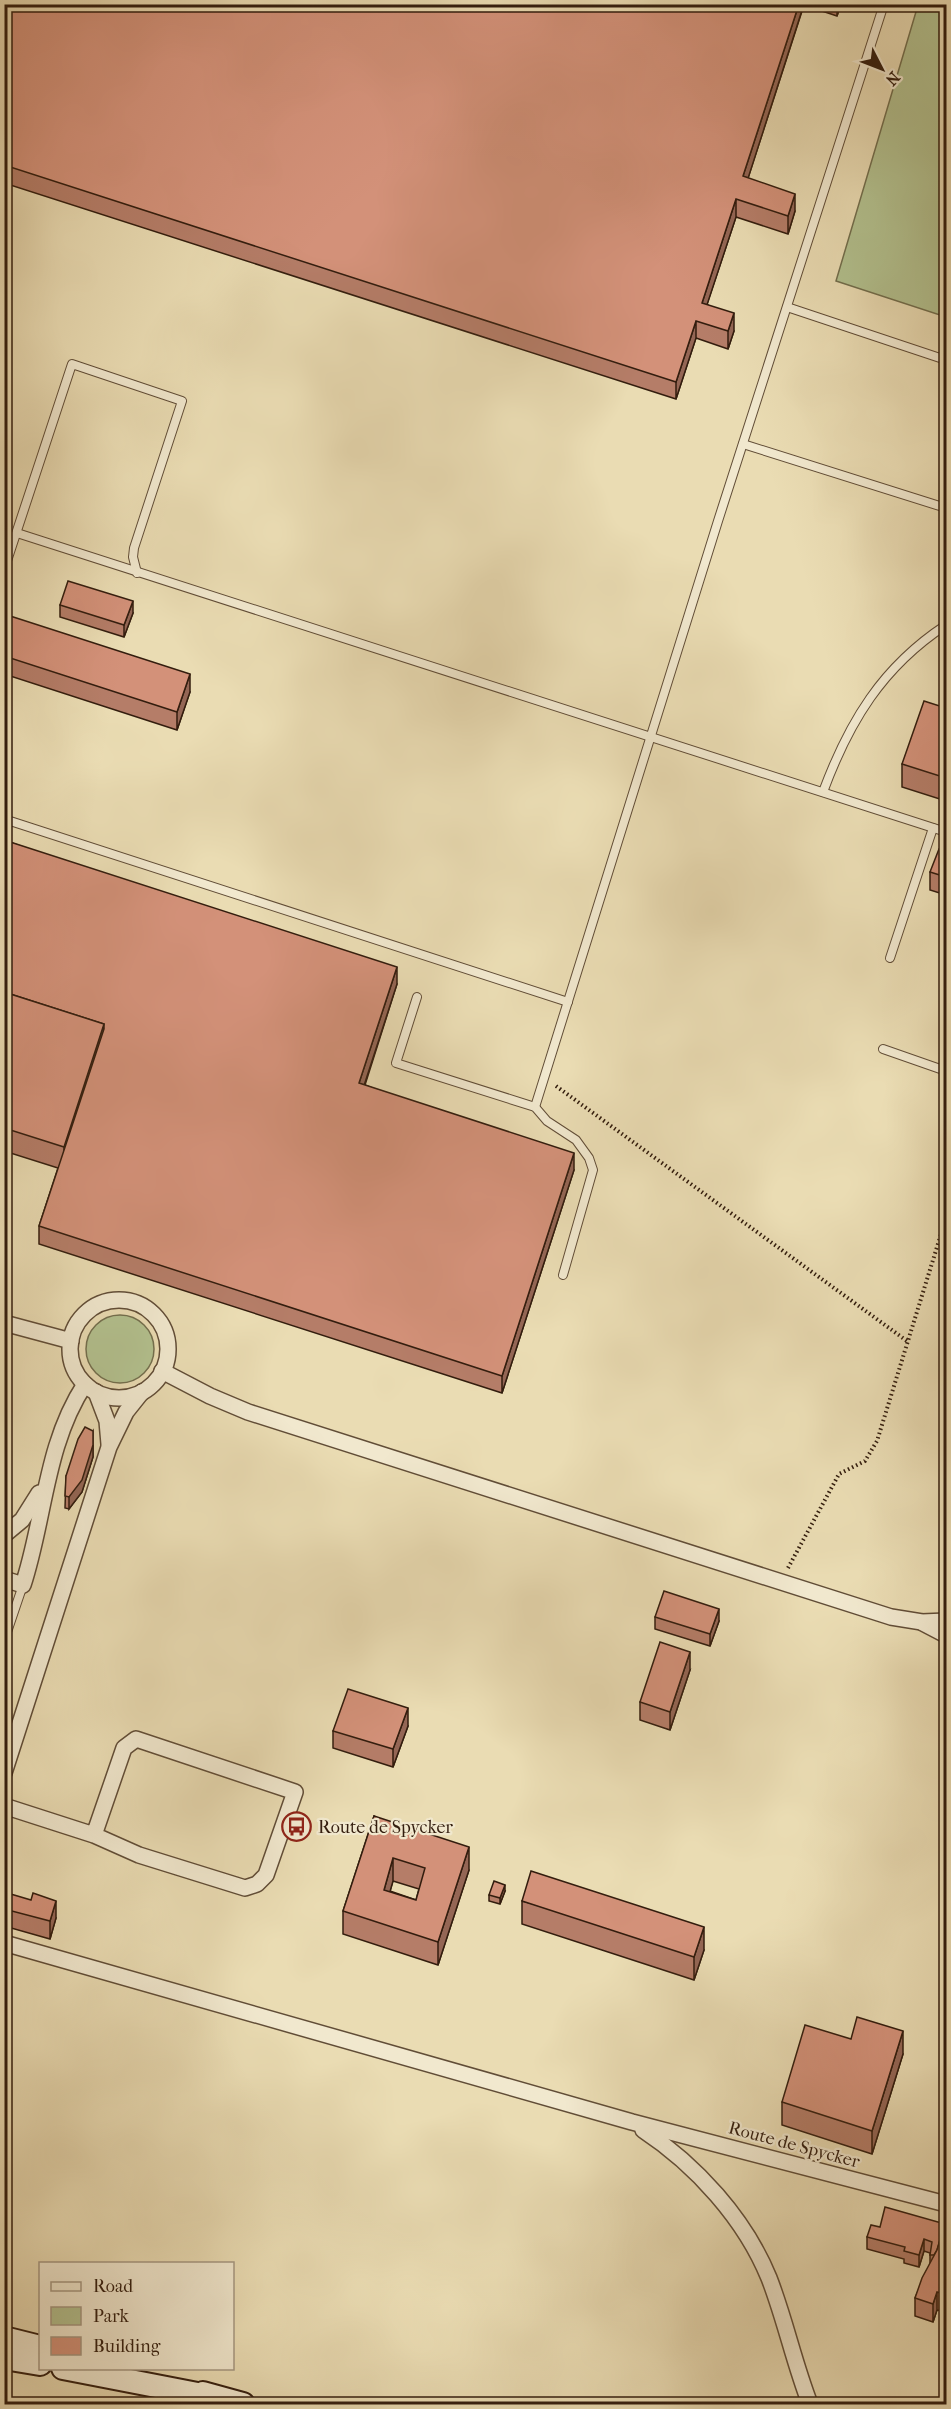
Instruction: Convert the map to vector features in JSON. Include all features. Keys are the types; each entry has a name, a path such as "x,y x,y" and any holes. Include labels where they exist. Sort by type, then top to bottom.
{"main road":[{"path":"4,2338 39,2347"},
{"path":"4,2358 39,2364"},
{"path":"73,2370 243,2404"},
{"path":"125,2370 218,2398"}],"street":[{"path":"4,1773 109,1448 126,1412 142,1392 154,1383 162,1371 168,1351 164,1331 152,1313 134,1303 114,1300 94,1307 78,1322 70,1341 73,1367 91,1388 107,1421 109,1448"},
{"path":"4,1323 70,1341"},
{"path":"162,1371 210,1396 248,1412 780,1582 891,1617 922,1622 946,1621"},
{"path":"91,1388 122,1398 142,1392"},
{"path":"4,1579 23,1586 45,1483 67,1414 91,1388"},
{"path":"4,1535 22,1520 45,1483"},
{"path":"922,1622 946,1635"},
{"path":"4,1806 94,1835 139,1856 239,1886 252,1887 262,1881 270,1868 295,1792 136,1739 124,1748 94,1835"},
{"name":"Route de Spycker","path":"4,1943 632,2122 946,2204"},
{"name":"Route de Spycker","path":"632,2122 657,2139 693,2171 735,2218 750,2241 770,2282 810,2404"}],"lane":[{"path":"535,1107 743,444 885,4"},
{"path":"787,308 946,360"},
{"path":"4,570 72,364 182,401 134,548 133,556 137,573"},
{"path":"743,444 946,508"},
{"path":"16,533 946,832"},
{"path":"823,792 850,727 875,690 908,654 946,625"},
{"path":"4,819 568,1002"},
{"path":"890,958 933,828"},
{"path":"417,997 396,1062 535,1107 547,1121 576,1140 589,1158 593,1170 563,1275"},
{"path":"884,1049 946,1071"},
{"path":"4,1641 23,1586"}],"path":[{"path":"544,1078 907,1341"},
{"path":"780,1582 839,1474 865,1461 877,1441 946,1218"}],"green space":[{"path":"918,5 946,5 946,317 836,281"},
{"path":"113,1315 127,1315 139,1320 149,1330 154,1349 149,1368 139,1378 127,1383 113,1383 101,1378 91,1368 86,1356 86,1342 91,1330 101,1320"}],"building":[{"path":"4,4 799,4 743,176 795,194 788,216 736,199 702,303 734,313 728,331 696,321 676,382 4,165"},
{"path":"68,581 133,601 124,625 60,605"},
{"path":"4,614 190,674 177,712 4,656"},
{"path":"924,701 946,708 946,778 902,764"},
{"path":"4,840 397,967 359,1083 574,1153 502,1376 39,1226 104,1024 4,992"},
{"path":"939,849 946,852 946,877 930,872"},
{"path":"4,992 104,1024 64,1147 4,1128"},
{"path":"85,1427 93,1431 93,1445 82,1480 69,1497 65,1496 66,1476 78,1439"},
{"path":"664,1591 719,1609 710,1634 655,1617"},
{"path":"660,1642 690,1652 670,1712 640,1702"},
{"path":"348,1689 408,1708 393,1749 333,1731"},
{"path":"374,1816 469,1847 438,1942 343,1911","holes":["393,1858 425,1868 416,1900 384,1890"]},
{"path":"531,1871 704,1927 694,1957 522,1901"},
{"path":"494,1881 505,1885 500,1898 489,1895"},
{"path":"4,1892 31,1900 33,1893 56,1901 50,1921 4,1909"},
{"path":"857,2017 903,2031 872,2131 782,2102 805,2025 851,2039"},
{"path":"885,2207 945,2224 934,2255 930,2255 932,2242 924,2239 919,2255 904,2251 905,2247 867,2237 871,2225 880,2227"},
{"path":"946,2219 946,2284 944,2294 937,2292 933,2304 915,2298 922,2278 937,2250"}],"place":[{"name":"Route de Spycker","path":"297,1827"}]}
